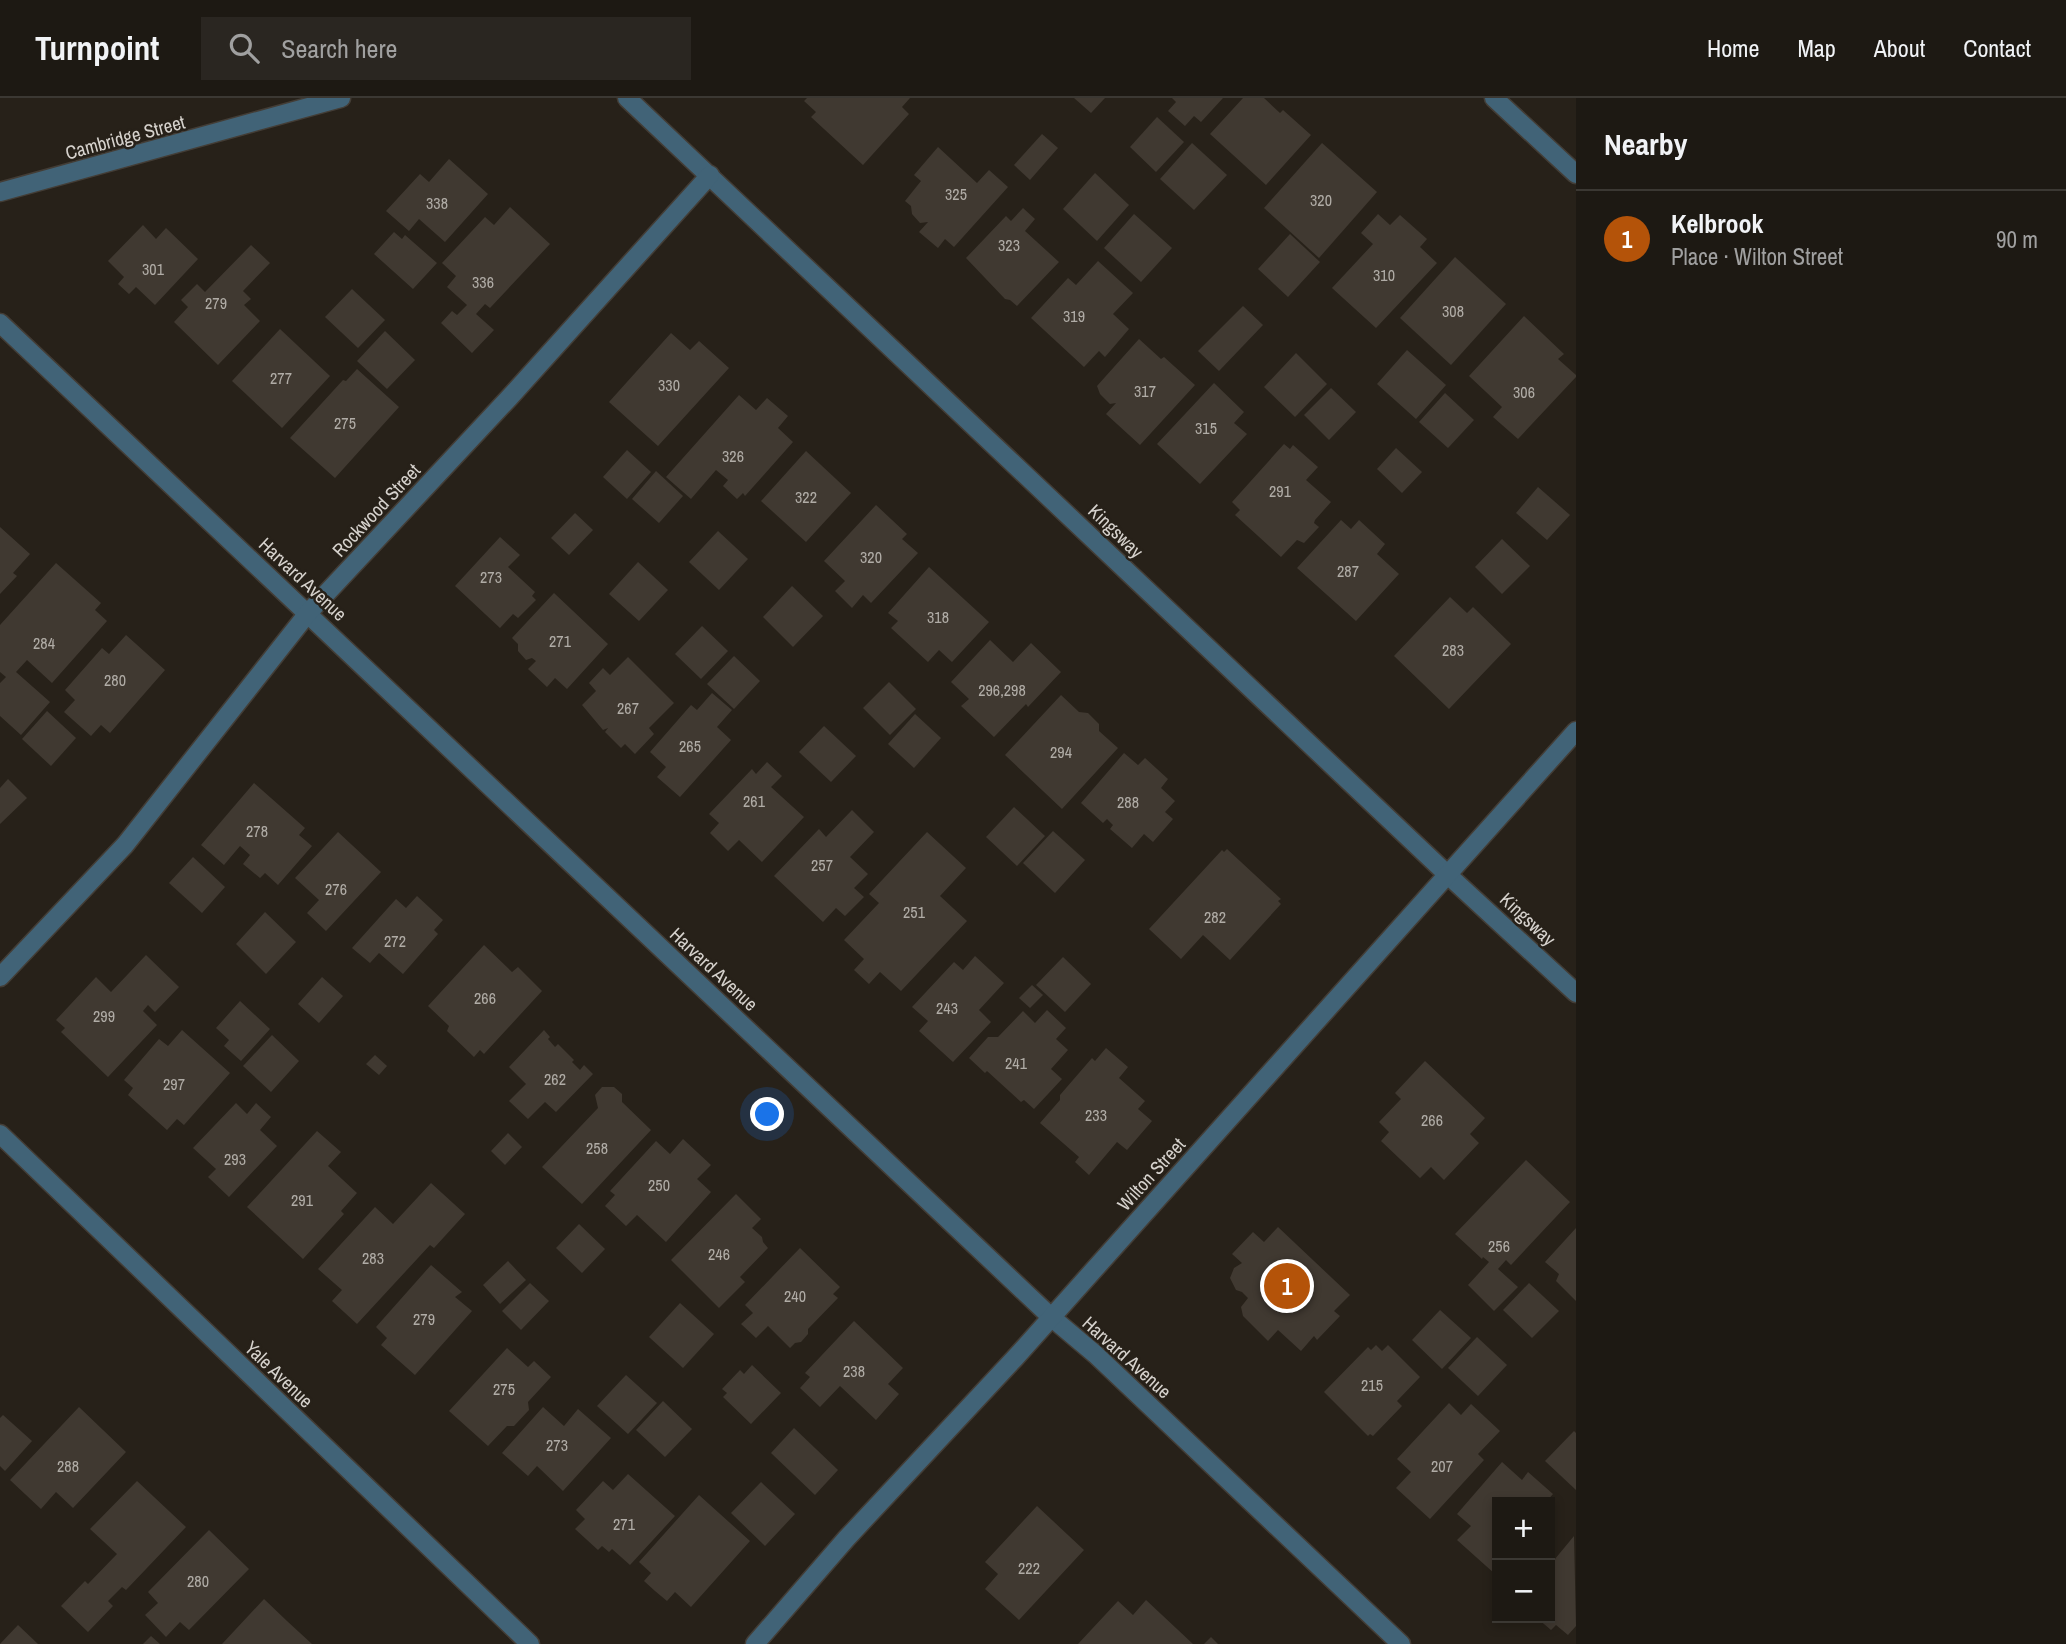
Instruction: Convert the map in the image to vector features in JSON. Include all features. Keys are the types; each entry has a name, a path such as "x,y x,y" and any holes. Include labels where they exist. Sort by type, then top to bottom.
{"street":[{"name":"Cambridge Street","path":"0,192 341,98"},
{"name":"Kingsway","path":"627,98 1576,993"},
{"path":"1494,98 1576,174"},
{"name":"Rockwood Street","path":"0,977 125,845 308,613 509,398 710,175"},
{"name":"Harvard Avenue","path":"0,323 1051,1317 1095,1354 1401,1644"},
{"name":"Wilton Street","path":"755,1644 846,1539 1051,1317 1576,731"},
{"name":"Yale Avenue","path":"0,1133 530,1644"}],"building":[{"path":"807,98 910,98 902,107 909,114 863,165 811,117 816,112 804,101"},
{"path":"1074,98 1105,98 1091,113"},
{"path":"1172,98 1223,98 1201,122 1194,116 1185,126 1168,111 1176,102"},
{"path":"1243,98 1264,98 1280,113 1283,110 1311,135 1266,185 1210,134"},
{"path":"1157,117 1184,142 1156,172 1130,147"},
{"path":"1042,134 1058,148 1030,180 1014,165"},
{"path":"1192,143 1227,175 1194,210 1160,179"},
{"path":"1322,143 1377,192 1319,258 1264,208"},
{"path":"938,147 977,183 989,170 1008,187 954,247 945,239 938,248 919,232 928,222 920,223 912,214 911,206 905,201 921,181 914,175"},
{"path":"449,159 488,194 445,242 419,219 409,231 386,211 420,174 429,182"},
{"path":"1095,173 1129,205 1097,241 1063,209"},
{"path":"510,207 550,244 490,308 485,304 476,314 494,330 472,353 441,323 452,311 457,315 467,305 447,287 456,276 442,263 485,217 494,225"},
{"path":"1023,208 1035,219 1025,231 1059,262 1017,306 1005,299 966,258 1006,216 1011,221"},
{"path":"1134,214 1172,248 1141,282 1104,248"},
{"path":"1378,214 1390,225 1400,215 1427,239 1420,247 1437,263 1376,328 1332,288 1373,244 1361,233"},
{"path":"143,225 156,239 166,228 198,259 155,305 136,287 129,294 118,284 124,277 108,261"},
{"path":"394,232 402,239 405,235 437,263 413,289 374,254"},
{"path":"1290,234 1320,262 1288,297 1258,269"},
{"path":"251,245 270,263 243,291 251,299 244,305 260,321 218,365 174,322 188,307 181,300 197,284 205,292"},
{"path":"1455,257 1506,304 1451,365 1400,318"},
{"path":"1098,261 1133,293 1113,314 1129,329 1105,357 1099,351 1084,367 1031,318 1068,278 1076,285"},
{"path":"352,289 385,320 358,348 325,317"},
{"path":"1243,306 1263,325 1219,371 1198,351"},
{"path":"1524,316 1564,354 1558,359 1576,377 1518,439 1493,417 1502,407 1469,376"},
{"path":"280,329 330,376 282,428 232,381"},
{"path":"385,331 415,360 387,389 357,361"},
{"path":"671,333 690,350 699,341 729,368 658,446 609,402"},
{"path":"1139,339 1195,385 1140,445 1106,414 1116,403 1110,404 1100,394 1097,386"},
{"path":"1407,350 1446,385 1416,419 1377,384"},
{"path":"1296,353 1327,384 1295,417 1264,387"},
{"path":"357,369 399,407 335,478 290,438 343,380 346,381"},
{"path":"1214,383 1244,412 1234,423 1247,434 1200,484 1157,444"},
{"path":"1331,388 1356,412 1329,440 1304,415"},
{"path":"1445,393 1474,420 1448,448 1419,422"},
{"path":"739,395 756,410 767,398 788,416 778,428 793,442 745,496 743,493 737,499 723,486 728,480 716,470 691,499 666,477"},
{"path":"1284,444 1290,449 1293,445 1318,467 1306,480 1331,502 1315,520 1314,523 1319,527 1304,543 1297,540 1281,557 1235,515 1240,510 1232,502"},
{"path":"1396,448 1422,472 1402,493 1377,469"},
{"path":"627,450 651,472 627,499 603,477"},
{"path":"806,451 851,493 806,542 761,501"},
{"path":"656,471 683,496 659,523 632,499"},
{"path":"1538,487 1570,515 1547,540 1516,513"},
{"path":"876,505 907,534 902,539 918,553 871,603 863,595 852,608 835,591 845,581 824,561"},
{"path":"575,513 593,530 569,555 551,538"},
{"path":"1341,520 1351,529 1359,520 1385,544 1377,554 1399,574 1356,621 1297,568"},
{"path":"0,527 30,554 13,573 17,576 0,594"},
{"path":"718,531 748,559 719,590 689,562"},
{"path":"500,537 520,555 508,567 535,592 532,596 536,600 518,618 513,614 500,628 455,586"},
{"path":"1502,539 1530,566 1502,594 1475,567"},
{"path":"638,562 668,590 639,621 609,594"},
{"path":"56,563 101,603 95,610 107,621 52,683 27,660 16,672 50,702 21,735 0,716 0,683 6,677 0,672 0,625"},
{"path":"929,567 989,622 952,662 939,650 928,662 891,628 898,621 888,613"},
{"path":"792,586 823,616 793,647 763,617"},
{"path":"554,593 608,644 567,689 555,678 547,687 528,669 536,661 532,658 526,660 512,638"},
{"path":"1450,597 1467,613 1473,607 1511,644 1449,709 1394,656"},
{"path":"702,626 728,651 701,679 675,654"},
{"path":"126,635 165,670 110,733 101,725 91,736 64,712 75,700 65,690 102,648 109,654"},
{"path":"990,640 1013,662 1031,643 1061,672 1028,707 1026,704 994,737 961,706 969,699 951,682"},
{"path":"734,656 760,681 734,709 707,684"},
{"path":"628,657 674,703 649,728 654,734 635,754 625,744 621,748 605,732 608,728 603,730 582,705 596,691 589,683 603,668 610,675"},
{"path":"889,682 916,709 890,735 863,708"},
{"path":"712,693 732,710 717,727 731,740 680,797 657,777 666,767 650,752 691,705 697,710"},
{"path":"1061,695 1079,712 1088,713 1099,724 1099,731 1118,748 1062,809 1005,755"},
{"path":"47,711 76,738 51,766 22,739"},
{"path":"915,714 941,738 914,768 888,744"},
{"path":"824,726 856,756 831,782 799,752"},
{"path":"1124,753 1138,765 1145,758 1168,779 1161,788 1175,801 1165,812 1173,819 1153,842 1144,834 1132,848 1110,829 1113,825 1107,819 1103,823 1081,803"},
{"path":"767,762 782,776 771,787 804,817 762,862 739,840 728,851 710,833 719,823 709,814 752,769 756,774"},
{"path":"8,779 27,798 0,824 0,788"},
{"path":"254,783 305,828 299,835 312,846 278,885 265,873 260,878 243,864 250,855 240,846 224,865 201,845"},
{"path":"1014,807 1045,836 1017,866 986,837"},
{"path":"852,810 874,832 850,857 868,874 854,888 864,897 845,916 836,908 823,922 774,876 819,829 826,837"},
{"path":"1053,831 1085,860 1055,893 1023,863"},
{"path":"338,832 381,872 326,931 307,913 319,900 295,878"},
{"path":"927,832 966,868 940,896 967,921 901,991 880,972 869,984 854,970 864,959 844,940 879,903 869,894"},
{"path":"1227,849 1281,899 1278,901 1281,904 1230,960 1203,935 1181,959 1149,929 1222,850 1224,852"},
{"path":"193,857 225,887 202,913 169,883"},
{"path":"417,896 443,920 434,930 438,934 403,974 379,953 370,963 352,948 396,899 406,908"},
{"path":"265,912 296,942 266,974 236,944"},
{"path":"484,945 512,972 518,967 542,991 484,1054 480,1050 474,1057 447,1031 449,1026 428,1006"},
{"path":"146,955 179,987 155,1012 148,1005 143,1011 157,1025 108,1077 61,1032 65,1028 56,1020 96,977 111,992"},
{"path":"975,956 1004,983 979,1010 991,1022 953,1062 919,1031 928,1021 912,1007 954,962 963,970"},
{"path":"1063,957 1091,984 1065,1012 1036,985"},
{"path":"322,977 343,996 319,1023 298,1004"},
{"path":"1032,985 1043,995 1030,1008 1019,998"},
{"path":"240,1001 270,1029 241,1061 224,1046 229,1040 216,1028"},
{"path":"1047,1010 1066,1028 1056,1039 1068,1050 1051,1069 1062,1079 1034,1109 1024,1100 1021,1102 969,1058 988,1037 998,1037 1023,1011 1035,1023"},
{"path":"182,1030 230,1073 184,1125 177,1119 167,1130 128,1095 133,1088 124,1080 159,1039 168,1046"},
{"path":"544,1030 555,1047 558,1044 580,1070 584,1065 593,1074 556,1112 545,1102 528,1119 509,1101 526,1084 509,1067"},
{"path":"272,1035 299,1061 271,1092 243,1066"},
{"path":"1106,1048 1128,1067 1119,1078 1145,1101 1138,1109 1152,1121 1127,1150 1117,1142 1089,1175 1075,1162 1079,1157 1040,1123 1092,1058 1095,1061"},
{"path":"375,1055 387,1066 379,1075 366,1064"},
{"path":"1425,1061 1485,1118 1470,1134 1479,1143 1444,1180 1431,1167 1420,1178 1381,1141 1389,1132 1379,1122 1401,1099 1395,1093"},
{"path":"602,1087 614,1087 622,1094 622,1102 651,1130 582,1204 542,1167 598,1108 595,1095"},
{"path":"236,1103 247,1114 256,1103 271,1117 260,1130 277,1146 229,1197 208,1177 216,1169 193,1148"},
{"path":"317,1131 341,1152 328,1166 357,1193 341,1211 344,1214 303,1259 247,1207"},
{"path":"508,1133 522,1147 505,1165 491,1151"},
{"path":"683,1139 711,1165 697,1179 711,1192 666,1242 637,1215 626,1226 605,1206 615,1195 610,1191 656,1141 670,1154"},
{"path":"1526,1160 1570,1202 1511,1265 1506,1260 1498,1269 1518,1287 1494,1311 1468,1285 1489,1262 1483,1257 1482,1259 1455,1234"},
{"path":"431,1183 465,1214 434,1248 430,1245 357,1324 332,1301 342,1290 318,1269 375,1207 393,1224"},
{"path":"736,1194 761,1219 752,1228 762,1237 768,1248 740,1277 745,1282 719,1308 671,1260"},
{"path":"579,1224 605,1249 582,1273 556,1248"},
{"path":"1278,1227 1350,1295 1334,1311 1340,1316 1317,1340 1314,1336 1301,1351 1278,1330 1268,1341 1243,1316 1241,1307 1248,1298 1236,1290 1230,1278 1234,1268 1242,1263 1232,1254 1253,1232 1264,1242"},
{"path":"1576,1228 1576,1301 1556,1281 1559,1274 1545,1262"},
{"path":"800,1248 840,1287 833,1294 838,1298 808,1329 808,1334 801,1342 790,1348 768,1326 756,1338 741,1324 753,1313 745,1305"},
{"path":"508,1261 526,1280 500,1304 483,1285"},
{"path":"431,1265 462,1292 455,1297 472,1311 415,1375 381,1345 387,1338 376,1327"},
{"path":"530,1283 549,1301 521,1330 502,1311"},
{"path":"1529,1283 1559,1311 1532,1338 1503,1310"},
{"path":"680,1303 714,1334 683,1368 649,1337"},
{"path":"1440,1310 1471,1338 1442,1369 1412,1340"},
{"path":"854,1321 903,1368 888,1384 899,1394 876,1420 840,1386 820,1407 800,1388 810,1377 805,1373"},
{"path":"1477,1337 1507,1365 1478,1396 1448,1368"},
{"path":"1376,1345 1382,1351 1388,1345 1420,1377 1397,1401 1402,1406 1373,1436 1368,1436 1324,1392 1368,1347 1371,1350"},
{"path":"507,1348 528,1367 534,1361 551,1377 528,1402 529,1410 514,1426 507,1426 488,1446 449,1411"},
{"path":"752,1365 781,1393 751,1424 723,1397 727,1393 722,1389 740,1370 744,1374"},
{"path":"626,1375 657,1403 628,1434 597,1406"},
{"path":"663,1401 692,1429 665,1457 636,1430"},
{"path":"1449,1403 1461,1415 1471,1404 1500,1431 1478,1454 1484,1460 1430,1519 1396,1488 1411,1472 1397,1459"},
{"path":"79,1407 126,1452 73,1508 56,1492 41,1509 10,1480"},
{"path":"543,1407 564,1426 578,1409 611,1438 563,1491 537,1466 528,1476 502,1453"},
{"path":"3,1415 32,1441 5,1471 0,1466 0,1418"},
{"path":"794,1428 838,1470 815,1495 771,1453"},
{"path":"1574,1431 1576,1433 1576,1490 1545,1461"},
{"path":"1502,1462 1522,1480 1528,1472 1553,1494 1550,1497 1492,1497 1492,1571 1457,1540 1471,1526 1457,1514"},
{"path":"628,1474 675,1516 630,1565 612,1549 609,1552 602,1546 598,1550 575,1529 585,1519 576,1510 603,1481 613,1490"},
{"path":"137,1481 186,1527 126,1590 122,1587 108,1601 113,1606 88,1632 61,1606 85,1581 88,1584 117,1554 90,1529"},
{"path":"761,1482 795,1514 765,1546 731,1513"},
{"path":"699,1495 750,1541 691,1607 675,1592 667,1601 655,1591 644,1581 651,1573 639,1562"},
{"path":"1037,1506 1084,1550 1019,1620 985,1589 998,1574 985,1562"},
{"path":"209,1530 249,1569 189,1630 180,1622 166,1637 145,1615 158,1603 148,1592"},
{"path":"1574,1536 1576,1626 1568,1635 1556,1625 1551,1630 1543,1623 1555,1623 1555,1559"},
{"path":"264,1599 287,1621 312,1644 222,1644"},
{"path":"1146,1600 1193,1644 1078,1644 1118,1601 1133,1615"},
{"path":"18,1625 38,1644 0,1644"},
{"path":"151,1636 160,1644 143,1644"},
{"path":"1211,1637 1218,1644 1204,1644"}],"place":[{"name":"Kelbrook","path":"1287,1286"}]}
